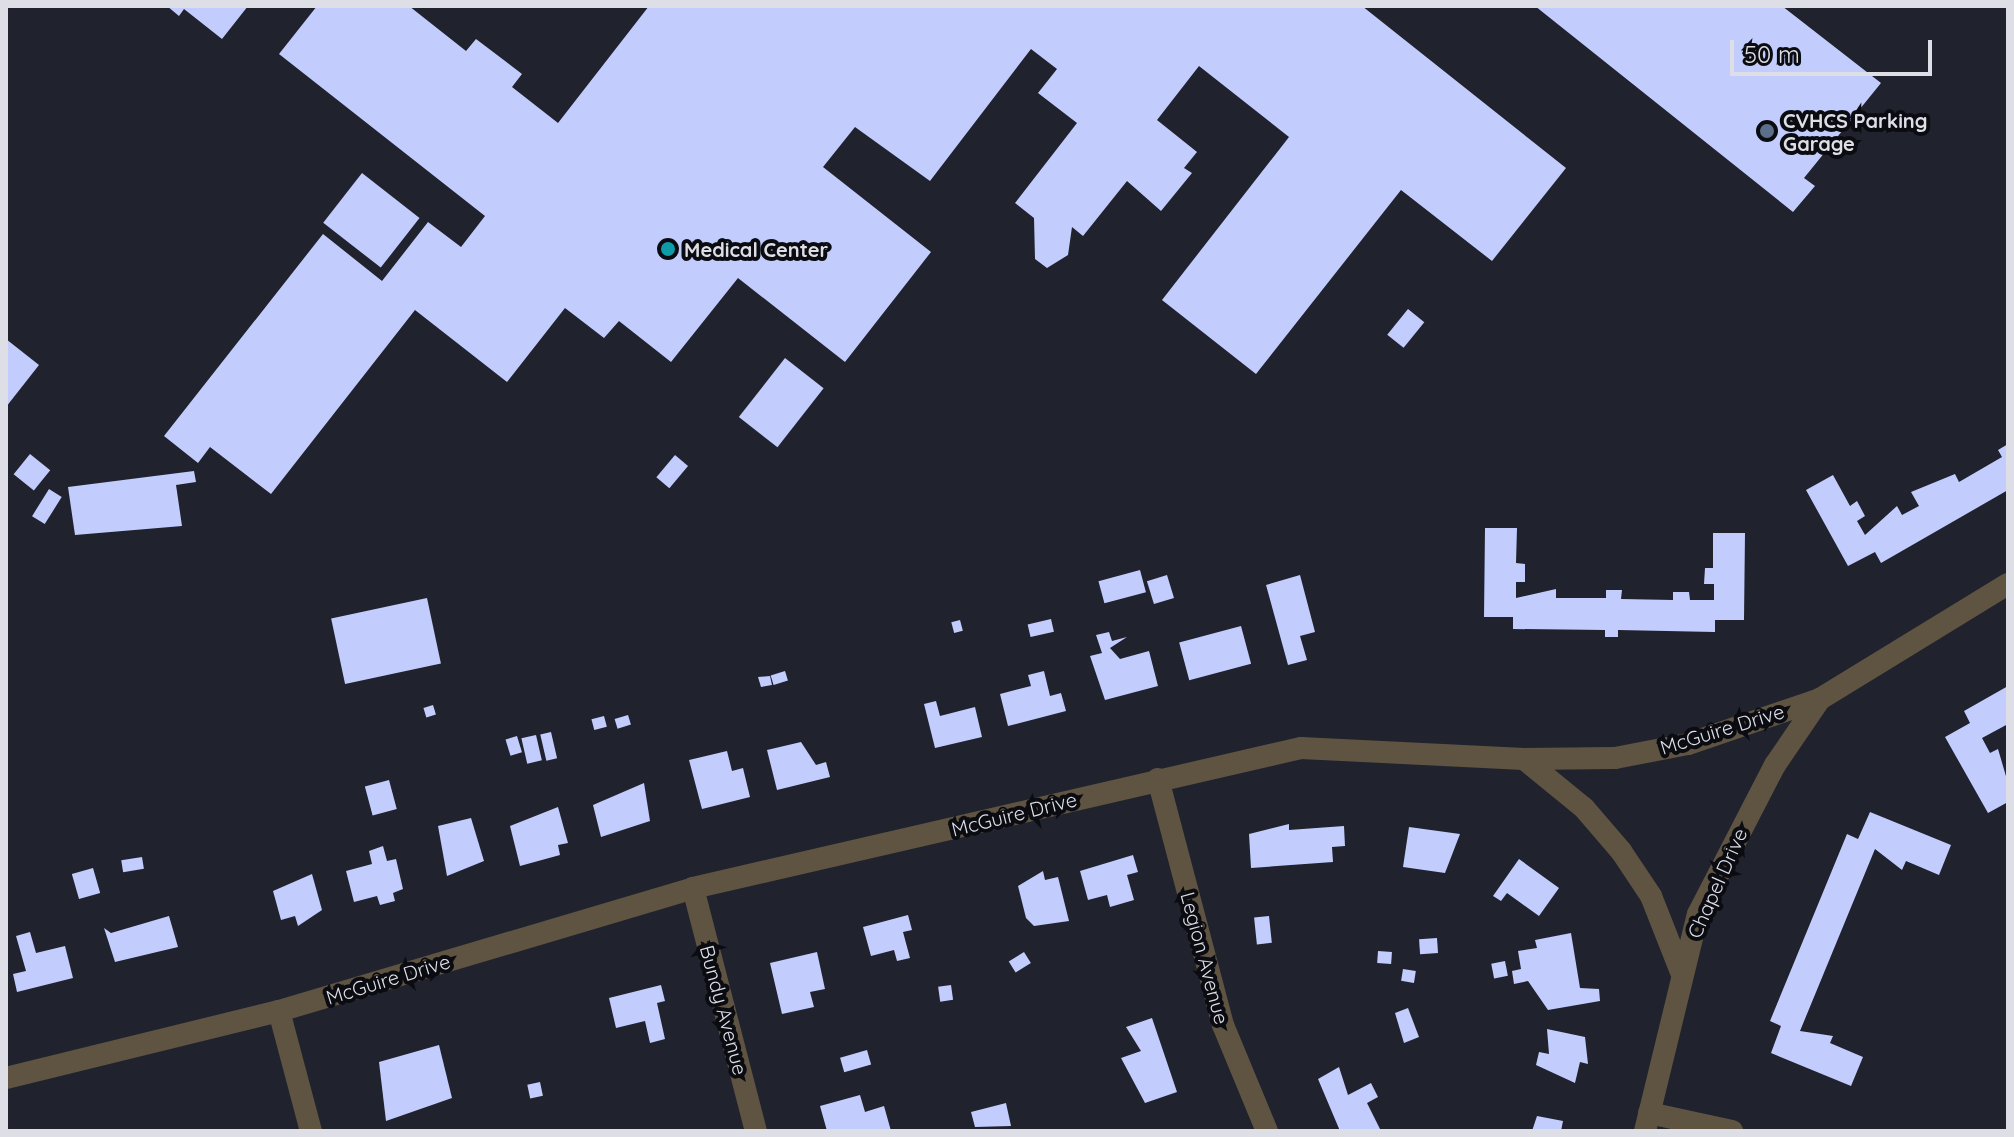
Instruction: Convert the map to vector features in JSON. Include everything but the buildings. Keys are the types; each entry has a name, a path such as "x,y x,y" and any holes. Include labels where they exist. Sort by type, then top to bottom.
{"street":[{"name":"McGuire Drive","path":"6,1078 279,1011 693,888 1301,748 1524,759 1615,758 1688,744 1820,699 2008,584"},
{"name":"Chapel Drive","path":"1647,1122 1681,972 1727,856 1820,699"},
{"path":"1524,759 1584,808 1621,851 1651,896 1681,972"},
{"name":"Legion Avenue","path":"1158,779 1223,1025 1267,1131"},
{"name":"Bundy Avenue","path":"693,888 756,1131"},
{"path":"279,1011 311,1131"},
{"path":"1647,1122 1732,1131"}],"place":[{"name":"CVHCS Parking Garage","path":"1767,131"},
{"name":"Medical Center","path":"668,249"}]}
